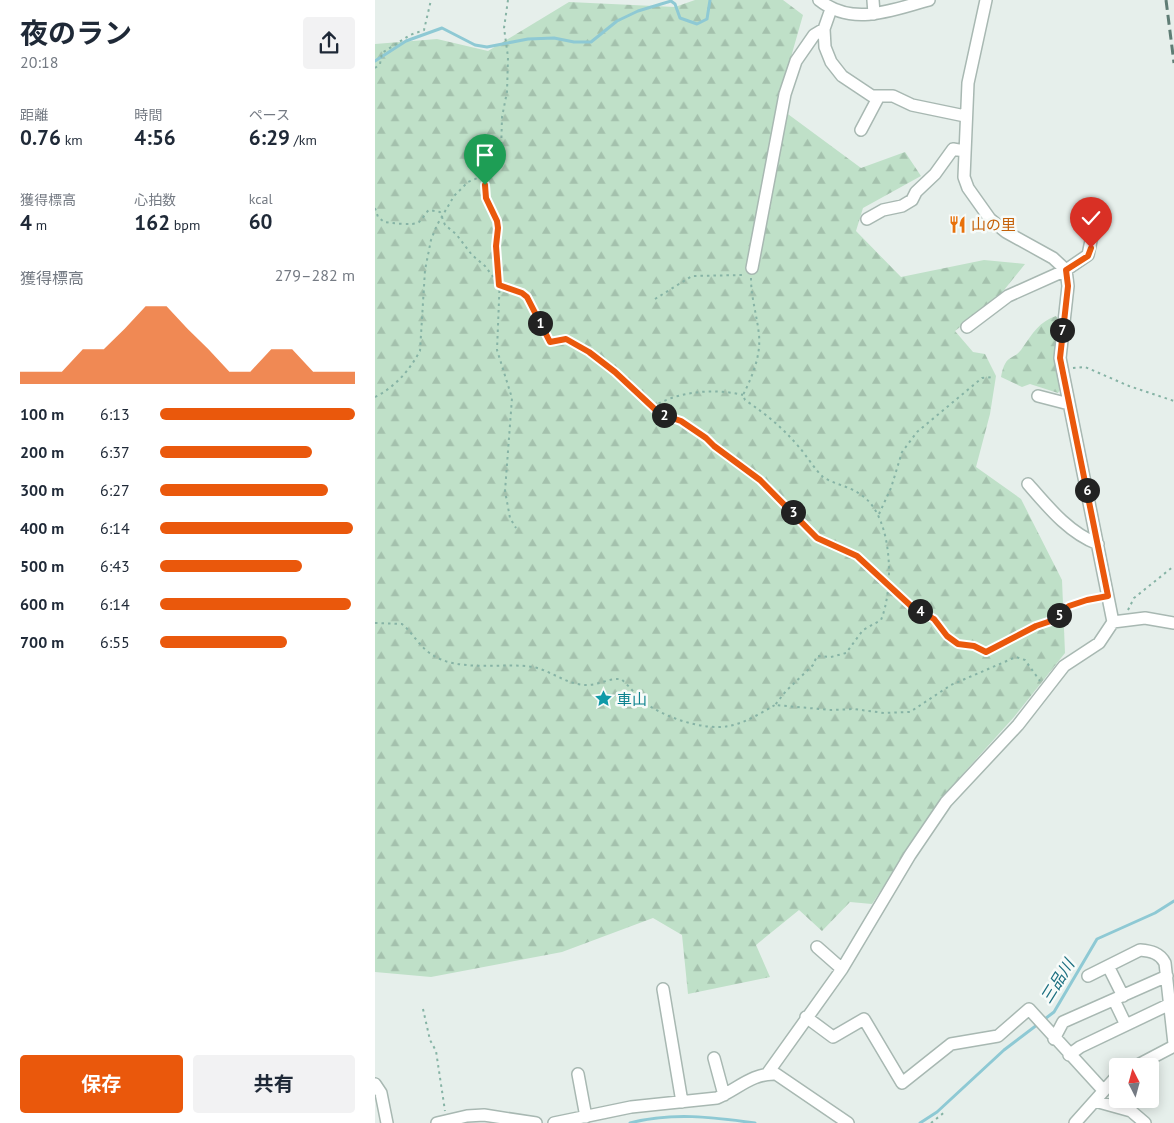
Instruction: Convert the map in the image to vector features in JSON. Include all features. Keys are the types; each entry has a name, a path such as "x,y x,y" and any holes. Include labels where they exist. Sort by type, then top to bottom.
{"street":[{"path":"819,0 831,9 844,14 874,14 929,0"},
{"path":"873,0 874,14"},
{"path":"767,1074 842,969 910,855 946,802 1018,725 1064,666 1099,643 1113,622 1060,350 1068,286 1066,270 1053,258 1002,229 983,210 968,188 964,177 965,116 973,56 986,0"},
{"path":"831,9 824,29 825,46 831,62 841,76 872,96 893,96 912,105 965,116"},
{"path":"752,268 785,94 796,61 814,35 824,29"},
{"path":"861,130 879,96"},
{"path":"867,218 883,210 902,206 912,200 916,192 935,174 953,149 964,151"},
{"path":"967,327 1008,296 1066,270 1088,256 1096,217 1101,212"},
{"path":"1037,396 1069,404"},
{"path":"1028,484 1071,528 1084,538 1098,544"},
{"path":"1113,622 1145,618 1174,623"},
{"path":"817,946 842,969"},
{"path":"1088,976 1140,950 1148,950 1161,956 1165,964 1167,976 1174,1045 1151,1058"},
{"path":"1108,966 1125,1026"},
{"path":"1055,1039 1063,1022 1167,976"},
{"path":"663,989 682,1102"},
{"path":"1069,1055 1079,1047 1170,1004"},
{"path":"806,1017 833,1037 864,1019 902,1083 951,1044 998,1036 1029,1009 1103,1090"},
{"path":"1161,1053 1174,1057"},
{"path":"714,1058 724,1094"},
{"path":"578,1074 586,1117"},
{"path":"554,1123 631,1107 717,1098 753,1076 776,1074 848,1123"},
{"path":"375,1084 381,1093 387,1123"},
{"path":"1075,1123 1109,1084"},
{"path":"1095,1101 1131,1111 1145,1123"},
{"path":"441,1122 484,1114 537,1123"}],"path":[{"path":"375,68 380,64 382,53 404,38 424,30 431,0"},
{"path":"508,0 504,28 508,57 507,92 502,117 501,153 487,174 486,198 497,221 498,228 496,246 499,285 497,350 512,398 505,491 510,518 516,528"},
{"path":"375,397 394,386 414,363 420,351 425,270 431,240 443,216 454,196 468,182 487,174"},
{"path":"375,208 378,217 384,222 415,225 421,221 429,210 440,212 445,225 456,234 472,255 485,266 499,285 522,293 527,297 550,342 566,339 589,352 660,414 681,421 706,438 760,480 817,538 857,556 887,586 911,606 934,619 947,636 958,644 974,646 986,652 1036,626 1051,621 1069,606 1108,596"},
{"path":"375,623 402,624 431,654 461,664 532,667 546,671 573,684 589,685 614,678 621,679 641,700 656,710 711,728 730,726 745,721 775,705 786,691 813,665 817,656 831,657 846,653 863,630 881,620 887,586 885,536 879,514 866,498 854,490 823,476 783,429 770,416 745,400 743,395 754,369 759,344 756,314 751,299 751,275 692,276 655,300"},
{"path":"1063,368 1085,367 1129,386 1174,401"},
{"path":"879,514 891,488 902,452 917,432 982,378 992,377"},
{"path":"653,407 666,398 684,395 716,392 743,395"},
{"path":"1126,620 1128,608 1134,598 1174,566"},
{"path":"775,705 831,710 854,709 884,713 910,712 951,685 1016,656 1025,660 1045,689"},
{"path":"423,1008 430,1040 436,1051 441,1122"},
{"path":"931,1123 946,1111"}],"green space":[{"path":"695,0 783,0 803,15 777,106 861,168 905,152 921,176 863,208 856,231 901,277 984,260 1025,264 1000,295 955,331 973,352 985,354 996,376 990,414 976,467 1021,499 1062,580 1065,653 1014,717 943,796 872,904 850,902 822,931 799,910 756,945 770,977 688,994 682,935 653,918 562,952 431,977 375,972 375,44 437,39 488,51 569,2 675,7"},
{"path":"1056,316 1060,322 1061,388 1058,393 1030,384 1022,387 1001,377 1005,363 1020,352 1033,333 1045,321"}],"waterway":[{"path":"375,61 406,41 442,28 475,45 487,47 528,39 554,38 574,42 591,42 617,21 638,11 671,1 675,4 680,18 697,24 707,19 710,0"},
{"name":"三品川","path":"920,1123 937,1112 1004,1050 1054,1012 1097,939 1155,913 1174,901"},
{"name":"三品川","path":"630,1123 677,1117 708,1117 755,1123"}],"railway":[{"path":"1166,0 1174,63"}],"place":[{"name":"山の里","path":"957,224"},
{"name":"車山","path":"603,699"}],"route":[{"path":"485,185 486,198 497,221 498,228 496,246 499,263 499,285 522,293 527,297 550,342 566,339 589,352 615,372 660,414 681,421 760,480 805,523 817,538 857,556 887,586 911,606 934,619 947,636 958,644 974,646 986,652 999,647 1036,626 1051,621 1069,606 1108,596 1060,358 1068,286 1066,270 1088,256 1091,248"}]}
